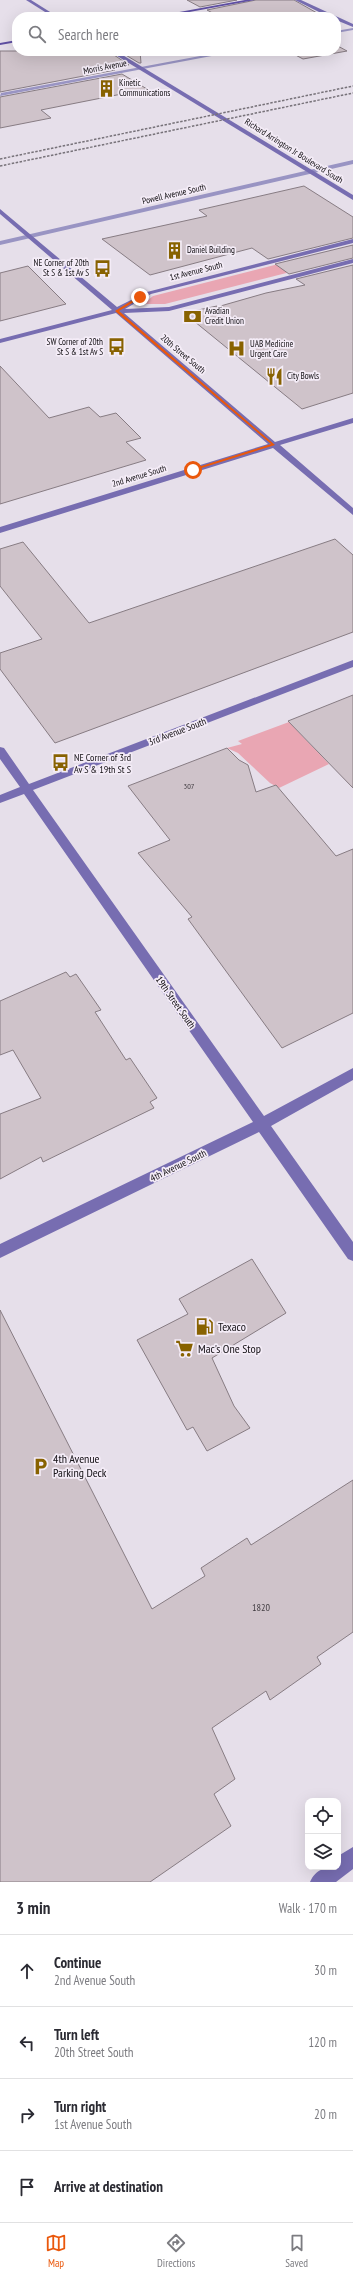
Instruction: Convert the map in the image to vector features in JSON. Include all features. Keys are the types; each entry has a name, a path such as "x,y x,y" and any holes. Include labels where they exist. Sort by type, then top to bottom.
{"main road":[{"path":"183,12 253,0"},
{"path":"0,44 12,42"}],"street":[{"path":"28,0 48,12"},
{"path":"297,0 322,12"},
{"path":"341,21 353,28"},
{"path":"341,31 353,28"},
{"name":"Richard Arrington Jr Boulevard South","path":"120,56 353,198"},
{"name":"Morris Avenue","path":"1,95 209,56"},
{"name":"Powell Avenue South","path":"0,243 353,162"},
{"path":"342,164 353,170"},
{"name":"20th Street South","path":"0,211 353,512"},
{"name":"1st Avenue South","path":"117,311 149,293 353,241"},
{"name":"1st Avenue South","path":"0,341 117,311 169,309 353,261"},
{"name":"2nd Avenue South","path":"0,530 353,420"},
{"name":"3rd Avenue South","path":"0,799 353,663"},
{"name":"19th Street South","path":"0,751 353,1254"},
{"name":"4th Avenue South","path":"0,1250 262,1124 353,1074"},
{"path":"320,1882 353,1857"}],"shaded area":[{"path":"353,245 353,256 165,304 143,304 153,296"},
{"path":"289,722 329,764 279,788 270,783 238,753 227,748 242,744 238,741"}],"building":[{"path":"187,0 237,0 200,7"},
{"path":"256,0 294,0 315,12 211,12 207,10"},
{"path":"341,48 347,51 341,52"},
{"path":"0,51 12,51 12,56 116,56 129,65 111,68 115,70 0,92"},
{"path":"127,56 140,56 141,63"},
{"path":"297,56 320,56 303,59"},
{"path":"122,74 147,89 41,110 51,118 0,128 0,97"},
{"path":"304,186 353,217 353,238 268,259 252,248 150,275 102,239 207,216 199,210"},
{"path":"353,245 353,258 289,274 275,264"},
{"path":"353,265 353,393 302,409 184,313 217,307 266,293 305,285 296,279"},
{"path":"28,266 66,304 0,321 0,273"},
{"path":"0,366 49,418 89,407 100,417 116,413 141,438 126,442 146,460 0,504"},
{"path":"335,539 353,555 353,632 55,743 0,669 0,653 42,639 0,586 0,549 23,542 89,623"},
{"path":"353,695 353,788 288,721"},
{"path":"227,748 239,760 248,765 256,792 276,785 336,856 353,849 353,1013 282,1048 188,919 192,917 138,853 170,840 128,786"},
{"path":"66,972 70,977 76,974 101,1010 95,1012 126,1060 130,1058 157,1098 150,1102 154,1108 43,1162 41,1157 0,1179 0,1114 41,1098 13,1050 0,1055 0,1001"},
{"name":"Mac's One Stop","path":"252,1259 286,1313 212,1358 234,1406 250,1428 207,1451 193,1427 187,1430 137,1340 188,1314 179,1299"},
{"name":"4th Avenue Parking Deck","path":"0,1310 152,1609 205,1576 201,1568 247,1538 251,1545 353,1480 353,1632 317,1657 321,1664 270,1700 266,1691 212,1728 235,1779 214,1794 231,1826 150,1882 0,1882"}],"railway":[{"path":"0,159 353,86"},
{"path":"0,166 353,93"}],"place":[{"name":"Kinetic Communications","path":"106,88"},
{"name":"Daniel Building","path":"174,250"},
{"name":"NE Corner of 20th St S & 1st Av S","path":"102,268"},
{"name":"Avadian Credit Union","path":"192,316"},
{"name":"SW Corner of 20th St S & 1st Av S","path":"116,347"},
{"name":"UAB Medicine Urgent Care","path":"237,349"},
{"name":"City Bowls","path":"274,376"},
{"name":"NE Corner of 3rd Av S & 19th St S","path":"61,763"},
{"name":"Texaco","path":"205,1327"},
{"name":"Mac's One Stop","path":"185,1349"},
{"name":"4th Avenue Parking Deck","path":"40,1466"}],"route":[{"path":"140,297 117,311 274,444 193,470"}]}
